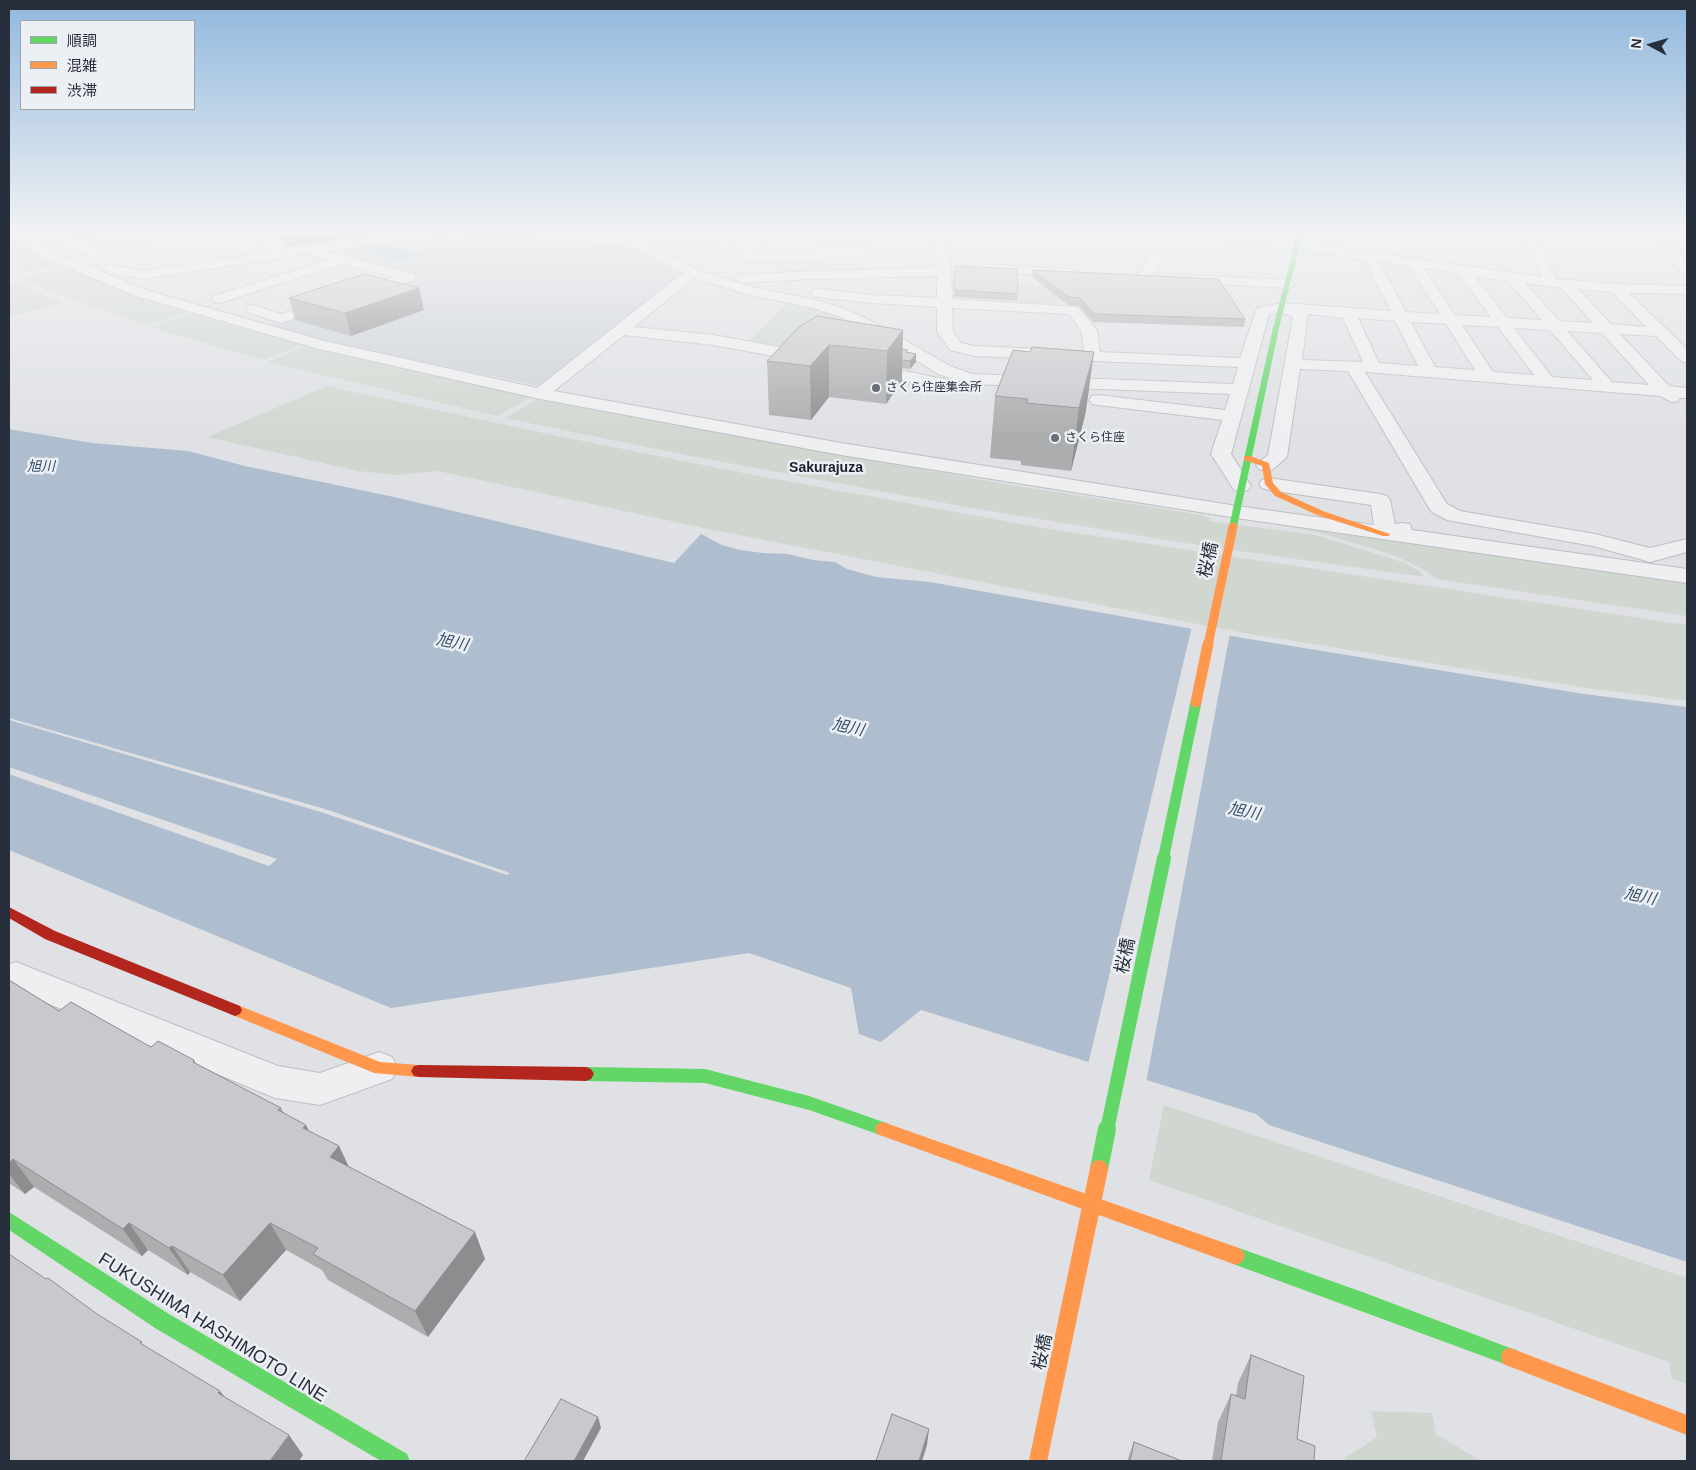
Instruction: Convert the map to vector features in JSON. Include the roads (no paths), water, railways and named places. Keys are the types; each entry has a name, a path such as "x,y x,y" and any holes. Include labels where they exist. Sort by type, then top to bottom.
{"street":[{"path":"168,301 312,342 540,394 841,450 1235,520 1386,534 1687,576"},
{"path":"225,301 281,318 335,301"},
{"path":"540,394 657,301"},
{"path":"804,301 843,312 944,370 970,379 1239,389"},
{"path":"911,301 1073,310 1089,330 1093,357"},
{"name":"桜橋","path":"1038,1461 1241,486 1276,328 1285,301"},
{"path":"1391,301 1429,371"},
{"path":"1438,301 1488,376"},
{"path":"1486,301 1547,381"},
{"path":"1533,301 1607,386"},
{"path":"1576,301 1606,328 1664,391 1687,403"},
{"path":"1629,301 1687,358"},
{"path":"944,302 945,332 956,347 974,351 1247,363"},
{"path":"258,311 276,306"},
{"path":"1241,486 1221,454 1230,416 1262,311 1284,307 1348,313 1661,332"},
{"path":"1268,474 1277,457 1302,315 1284,307"},
{"path":"1348,313 1373,367"},
{"path":"620,330 712,340 825,360"},
{"path":"1292,364 1429,371 1687,393"},
{"path":"853,365 955,387 1026,392 1230,416"},
{"path":"1353,366 1439,508 1454,516 1595,540 1650,555 1687,546"},
{"path":"1247,458 1268,474 1380,500 1386,534"},
{"path":"1268,474 1278,494 1302,506 1386,534 1411,525 1687,559"},
{"path":"9,912 50,935 379,1068 428,1072 705,1076 809,1103 1366,1302 1687,1424"},
{"path":"9,980 16,976 275,1082 320,1089 379,1068"},
{"name":"FUKUSHIMA HASHIMOTO LINE","path":"9,1220 162,1321 400,1461"}],"water":[{"name":"旭川","path":"9,429 92,443 188,451 245,466 394,497 674,563 701,534 722,545 740,550 788,554 813,560 835,562 847,569 876,577 930,582 1243,638 1584,694 1687,707 1687,1262 1269,1125 1256,1114 921,1010 881,1042 859,1034 851,988 749,953 391,1008 9,850 9,774 269,866 277,859 9,767 9,720 321,812 507,875 510,873 325,809 9,718"}],"place":[{"name":"さくら住座集会所","path":"876,388"},
{"name":"さくら住座","path":"1055,438"}],"district":[{"name":"Sakurajuza","path":"826,468"}]}
